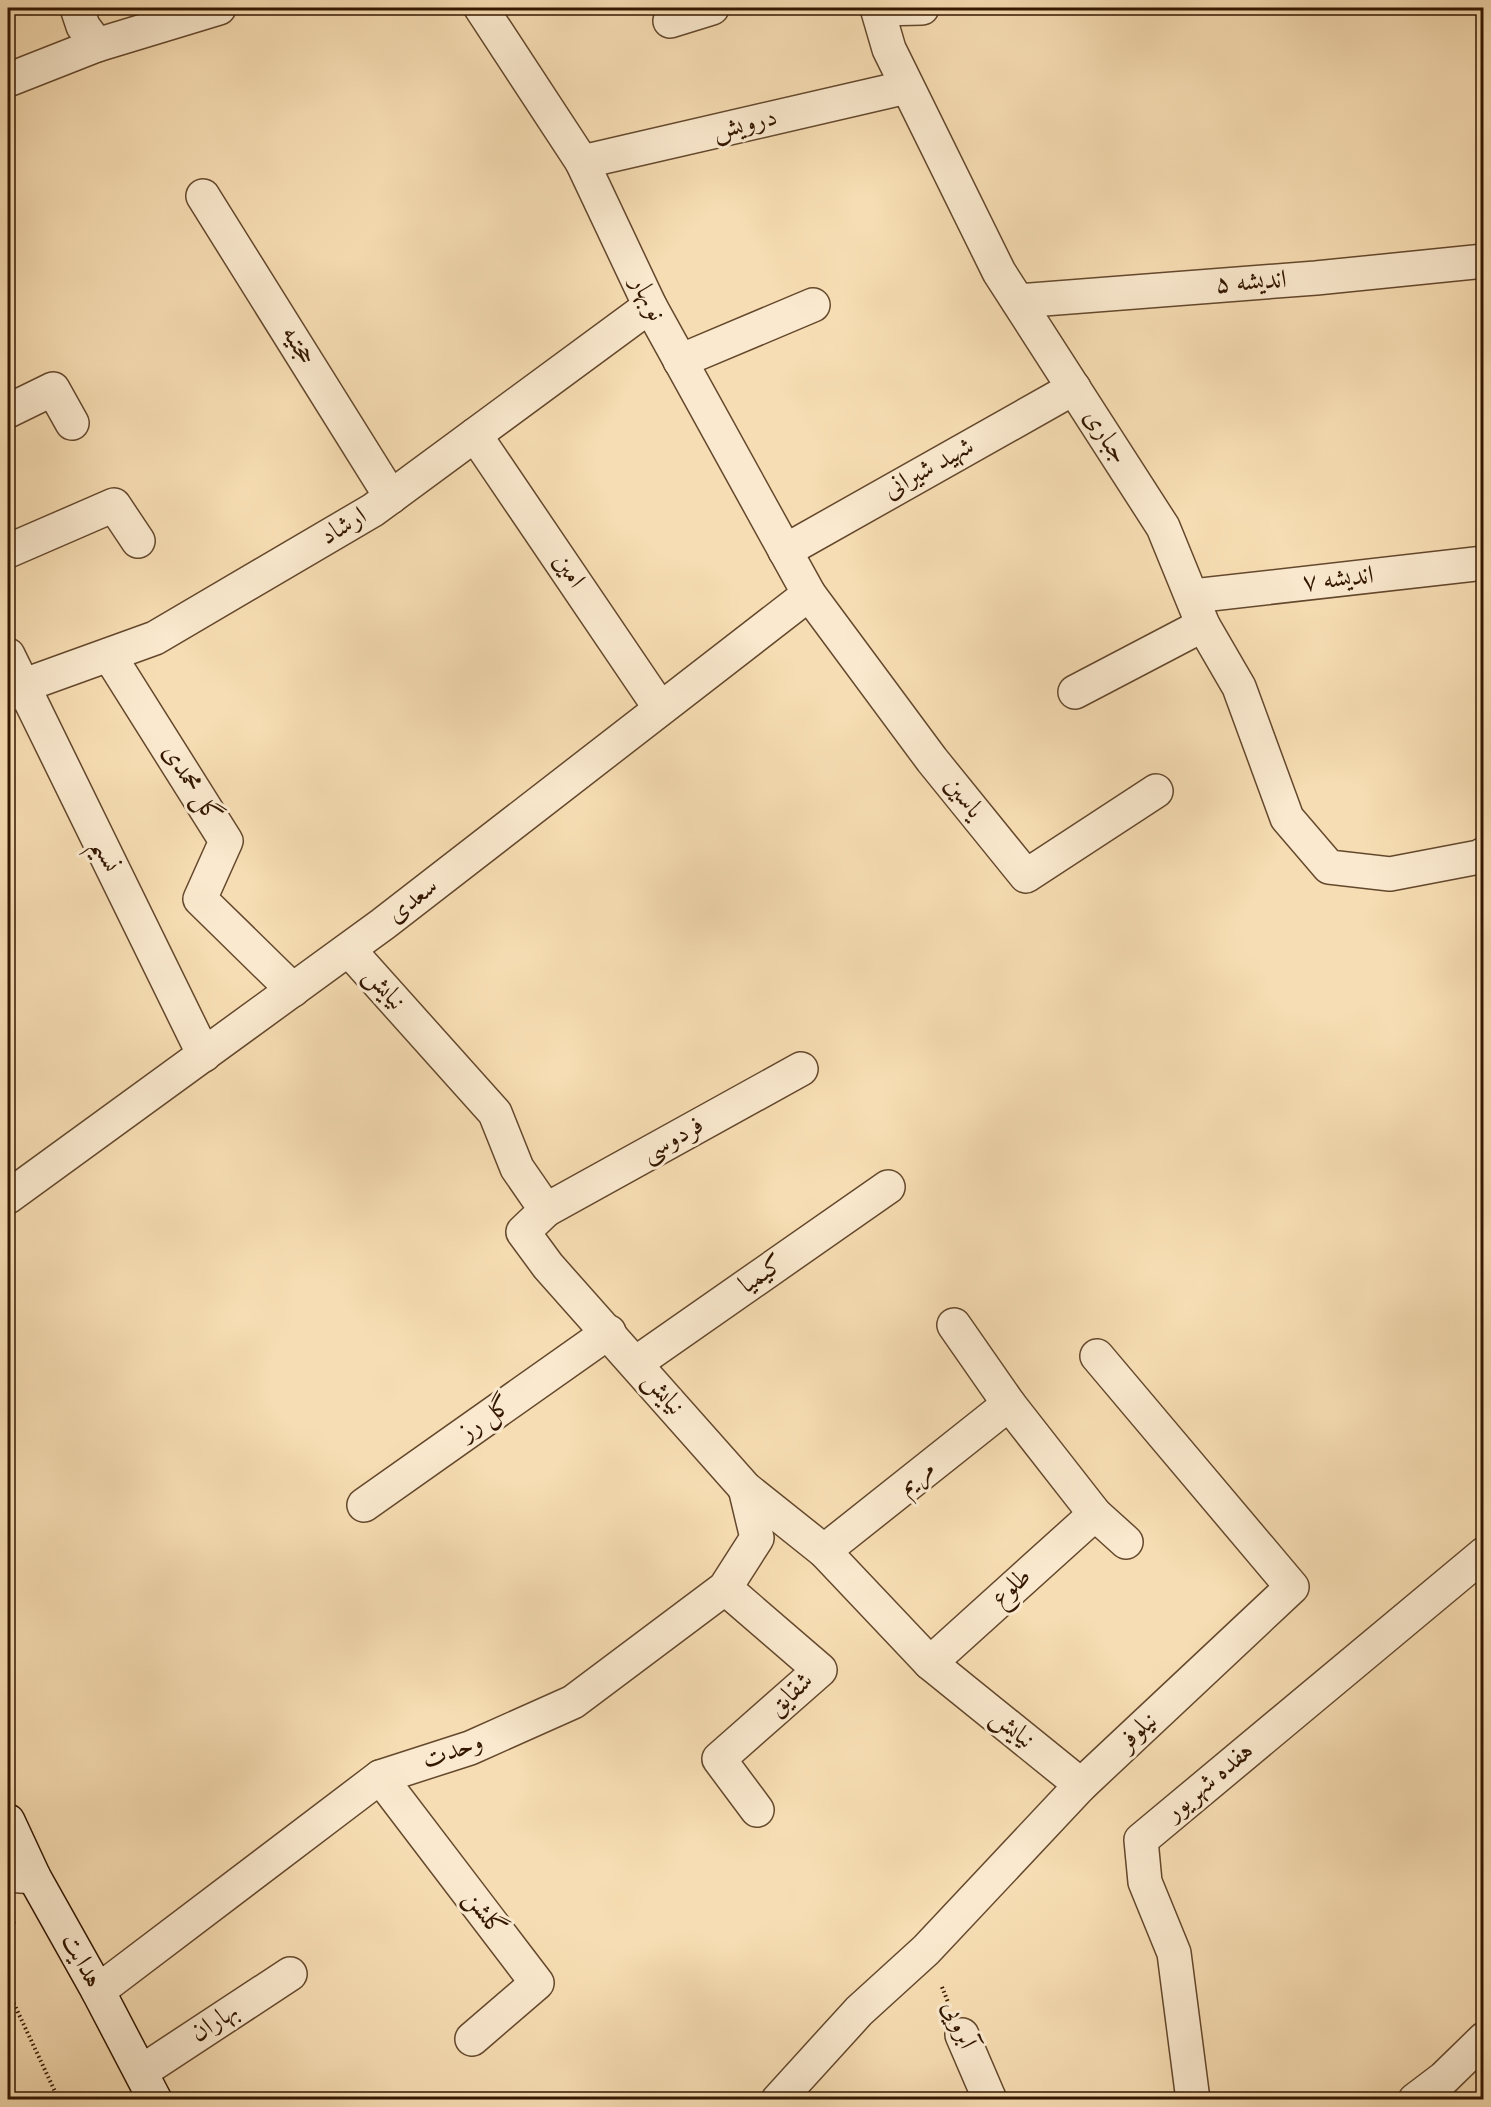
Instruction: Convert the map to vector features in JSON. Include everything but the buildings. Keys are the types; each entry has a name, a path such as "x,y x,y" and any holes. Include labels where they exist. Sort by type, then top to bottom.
{"street":[{"path":"77,8 83,26 97,45"},
{"path":"8,80 97,45 219,8"},
{"name":"نوبهار","path":"481,8 582,162 650,306 809,594"},
{"path":"670,21 711,8"},
{"path":"877,8 922,8"},
{"name":"جباری","path":"877,8 889,49 999,272 1163,527 1198,610 1239,687 1287,818 1329,867 1390,874 1479,857 1484,854"},
{"name":"درویش","path":"582,162 907,87"},
{"name":"حجتیه","path":"203,196 392,496"},
{"name":"اندیشه ۵","path":"1018,301 1304,279 1484,261"},
{"path":"680,361 813,305"},
{"name":"ارشاد","path":"14,690 155,638 374,510 650,306"},
{"name":"شهید شیرانی","path":"784,551 1074,388"},
{"path":"8,411 53,389 72,423"},
{"name":"امین","path":"475,435 660,708"},
{"path":"8,551 114,505 138,541"},
{"name":"اندیشه ۷","path":"1198,610 1484,563"},
{"name":"سعدی","path":"8,1197 349,950 809,594"},
{"name":"یاسین","path":"809,594 932,760 1026,876 1156,791"},
{"path":"1075,692 1198,610"},
{"name":"گل محمدی","path":"109,655 226,841 200,899 293,990"},
{"name":"نسیم","path":"8,656 14,690 204,1055"},
{"name":"نیایش","path":"349,950 495,1113 517,1168 546,1210 523,1232 548,1266 609,1332 745,1488 824,1551 930,1663 1082,1785"},
{"name":"فردوسی","path":"546,1210 801,1070"},
{"name":"کیمیا","path":"636,1363 888,1186"},
{"path":"954,1325 1009,1404 1095,1514 1126,1542"},
{"name":"گل رز","path":"364,1505 609,1332"},
{"name":"نیلوفر","path":"778,2100 859,2011 926,1950 1082,1785 1292,1587 1097,1356"},
{"name":"مریم","path":"824,1551 1009,1404"},
{"name":"وحدت","path":"98,1991 380,1777 470,1748 573,1702 725,1588 757,1538 745,1488"},
{"name":"طلوع","path":"930,1663 1095,1514"},
{"name":"هفده شهریور","path":"1193,2100 1174,1953 1145,1882 1141,1840 1484,1554"},
{"name":"شقایق","path":"725,1588 820,1671 718,1760 757,1810"},
{"name":"گلشن","path":"380,1777 537,1983 472,2039"},
{"name":"هدایت","path":"8,1821 21,1876 98,1991 148,2086"},
{"name":"بهاران","path":"148,2086 290,1974"},
{"name":"آبرویی","path":"962,2035 990,2100"},
{"path":"1415,2100 1444,2078 1484,2039"}],"path":[{"name":"آبرویی","path":"926,1950 962,2035"},
{"path":"8,1991 59,2100"}]}
